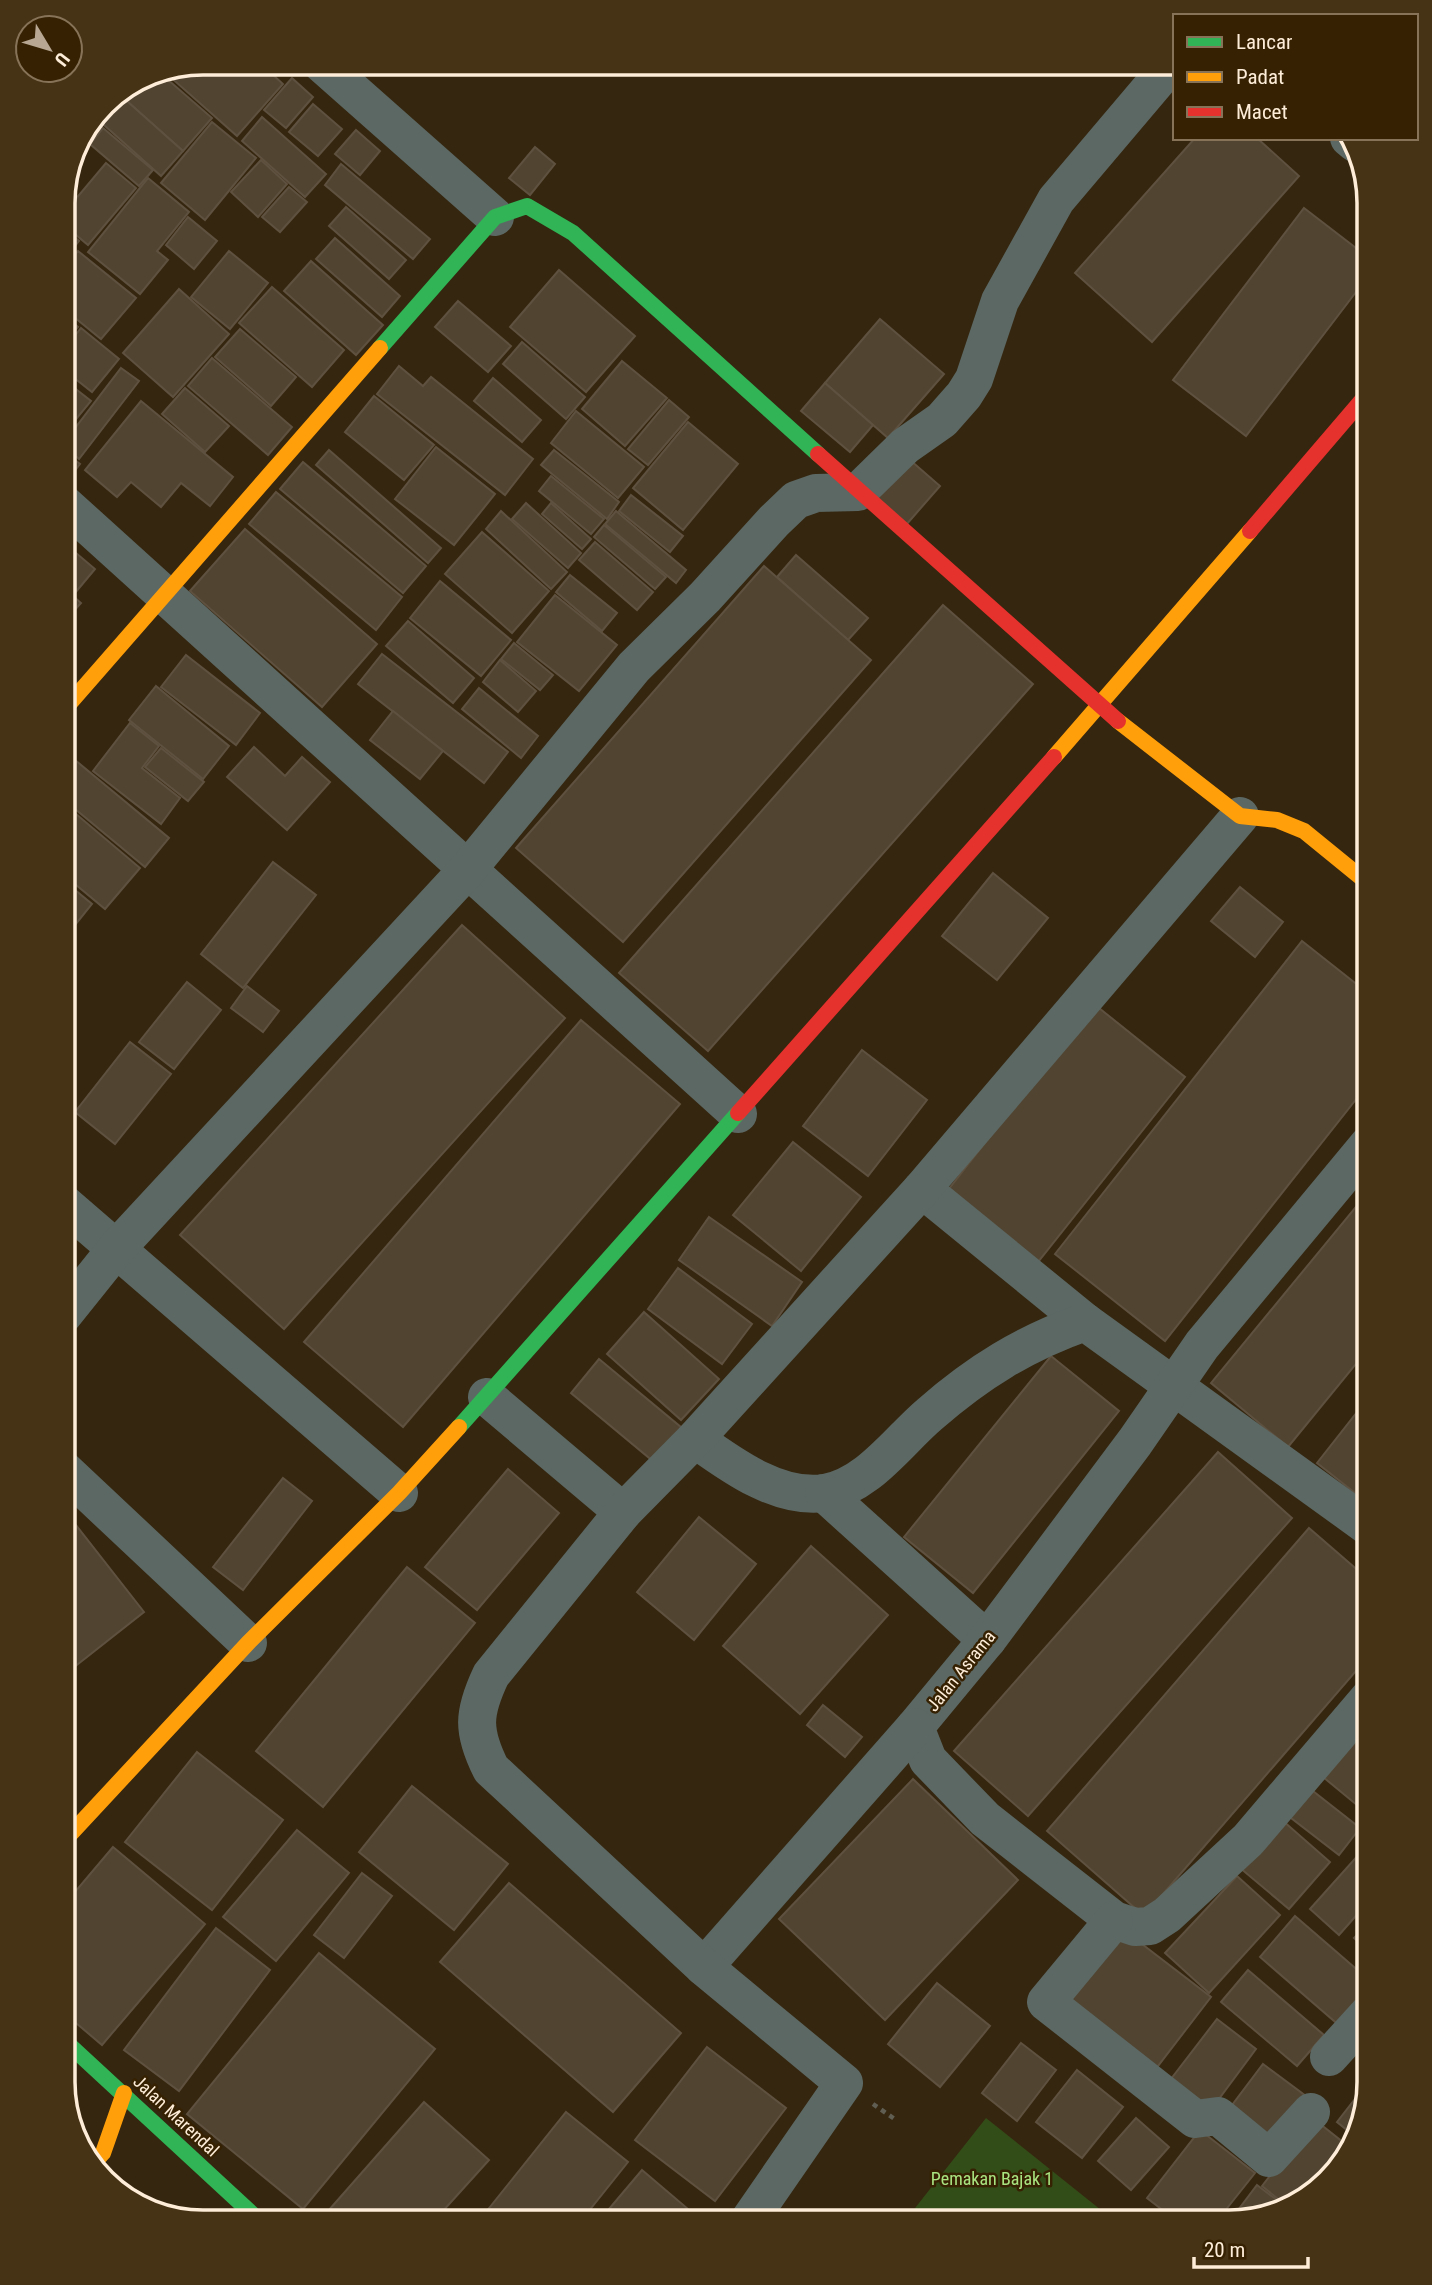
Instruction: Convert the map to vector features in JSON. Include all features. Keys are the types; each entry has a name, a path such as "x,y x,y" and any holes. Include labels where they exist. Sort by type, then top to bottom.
{"street":[{"path":"336,76 495,217"},
{"path":"75,1300 116,1249 468,869 634,667 705,597 774,521 796,500 816,493 858,492 905,446 942,420 974,379 1000,301 1056,200 1161,76"},
{"path":"76,696 495,217 527,206 573,233 1099,706 1240,816 1276,820 1304,831 1357,874"},
{"path":"75,1829 248,1643 399,1493 486,1397 1099,706 1357,406"},
{"path":"76,514 738,1114"},
{"path":"757,2210 844,2083 704,1967 491,1769 478,1744 475,1727 480,1698 491,1675 623,1512 695,1439 922,1189 1240,816"},
{"name":"Jalan Asrama","path":"1357,1158 1202,1345 987,1640 915,1727 928,1760 985,1819 1114,1920 1135,1927 1150,1926 1167,1915 1248,1840 1357,1712"},
{"path":"922,1189 1085,1322 1357,1518"},
{"path":"75,1214 399,1493"},
{"path":"695,1439 748,1476 786,1489 824,1493 859,1480 931,1413 1017,1349 1085,1322"},
{"path":"486,1397 623,1512"},
{"path":"75,1481 248,1643"},
{"path":"824,1493 987,1640"},
{"path":"704,1967 915,1727"},
{"path":"1114,1920 1046,2002 1195,2119 1218,2116 1269,2158 1311,2112"},
{"path":"1329,2057 1357,2026"},
{"name":"Jalan Marendal","path":"75,2050 247,2209"},
{"path":"100,2156 124,2093"}],"green space":[{"name":"Pemakan Bajak 1","path":"986,2118 1101,2210 914,2210"}],"building":[{"path":"195,76 274,76 283,84 237,136 173,79"},
{"path":"292,78 313,97 286,128 264,110"},
{"path":"169,80 212,118 183,151 127,101 147,88"},
{"path":"127,101 183,151 161,176 103,124"},
{"path":"313,104 342,129 318,156 289,132"},
{"path":"262,117 326,174 305,197 242,141"},
{"path":"212,122 256,158 205,220 161,183"},
{"path":"103,128 153,170 139,186 90,144"},
{"path":"356,130 380,151 360,175 335,154"},
{"path":"1193,140 1259,140 1299,176 1152,342 1075,273"},
{"path":"535,147 555,164 530,195 509,178"},
{"path":"261,160 287,184 258,217 231,192"},
{"path":"106,163 136,188 88,245 76,235 76,199"},
{"path":"341,164 430,239 413,259 325,185"},
{"path":"148,178 189,212 157,251 168,260 140,294 88,252"},
{"path":"289,187 307,202 280,232 262,217"},
{"path":"346,207 406,260 389,279 329,226"},
{"path":"1304,208 1357,249 1357,291 1246,436 1173,380"},
{"path":"188,217 217,241 194,269 166,245"},
{"path":"335,238 400,296 382,317 316,259"},
{"path":"78,251 136,298 101,339 76,319"},
{"path":"229,251 268,283 230,329 191,297"},
{"path":"311,261 383,325 356,355 284,291"},
{"path":"559,270 635,336 586,392 510,327"},
{"path":"272,287 344,350 312,387 239,323"},
{"path":"179,289 229,334 173,397 123,353"},
{"path":"458,301 511,346 488,372 435,327"},
{"path":"880,319 944,374 888,438 825,383"},
{"path":"81,328 119,359 92,392 76,379 76,334"},
{"path":"240,329 296,377 271,406 215,357"},
{"path":"522,342 585,397 566,419 503,364"},
{"path":"212,358 292,427 268,455 188,386"},
{"path":"622,361 667,398 625,446 582,409"},
{"path":"399,366 423,386 431,377 533,459 505,495 377,394"},
{"path":"121,368 139,381 79,459 76,456 76,427"},
{"path":"493,378 541,420 522,442 474,401"},
{"path":"825,383 873,425 850,452 801,411"},
{"path":"185,388 229,426 205,452 162,414"},
{"path":"76,389 91,401 76,419"},
{"path":"374,396 434,445 404,480 345,432"},
{"path":"669,400 689,417 648,465 628,449"},
{"path":"141,401 233,477 210,506 181,483 161,507 131,482 117,497 85,470"},
{"path":"576,411 644,467 618,498 551,443"},
{"path":"688,422 738,464 683,530 633,488"},
{"path":"436,447 495,494 454,545 395,499"},
{"path":"329,450 441,548 428,563 316,465"},
{"path":"554,450 619,502 607,519 541,465"},
{"path":"902,453 940,486 906,525 869,492"},
{"path":"303,462 426,566 403,593 280,489"},
{"path":"551,476 604,519 591,534 539,491"},
{"path":"276,492 402,597 376,630 249,524"},
{"path":"631,495 683,536 670,552 619,511"},
{"path":"526,503 581,553 568,568 512,519"},
{"path":"551,503 591,539 582,549 542,514"},
{"path":"501,511 567,572 551,589 486,529"},
{"path":"616,511 686,570 676,583 605,524"},
{"path":"604,525 666,577 655,589 594,537"},
{"path":"245,529 377,644 322,707 190,591"},
{"path":"482,532 549,591 512,633 445,574"},
{"path":"595,542 653,592 637,610 579,560"},
{"path":"76,553 95,569 76,592"},
{"path":"796,555 868,618 848,640 777,577"},
{"path":"764,566 871,660 623,942 516,848"},
{"path":"570,575 617,613 602,631 556,592"},
{"path":"440,581 511,640 481,676 410,618"},
{"path":"555,595 617,645 579,691 517,642"},
{"path":"943,605 1033,684 708,1051 619,973"},
{"path":"408,621 474,678 453,703 386,646"},
{"path":"514,643 553,675 540,690 501,659"},
{"path":"382,654 508,752 484,783 358,684"},
{"path":"186,655 260,713 236,745 161,687"},
{"path":"500,660 536,691 518,712 483,682"},
{"path":"156,686 229,746 203,779 129,720"},
{"path":"479,688 538,736 521,758 462,709"},
{"path":"393,711 443,751 420,779 370,740"},
{"path":"130,723 159,746 142,768 180,798 161,824 93,771"},
{"path":"254,747 285,776 302,757 330,782 287,830 227,777"},
{"path":"161,748 204,782 188,801 145,767"},
{"path":"76,761 169,838 145,867 76,810"},
{"path":"76,814 140,868 105,909 76,885"},
{"path":"273,862 316,895 243,988 201,954"},
{"path":"993,873 1048,918 997,980 942,936"},
{"path":"1240,887 1283,922 1255,957 1211,921"},
{"path":"76,890 92,904 76,924"},
{"path":"462,925 565,1018 284,1329 180,1235"},
{"path":"1302,941 1357,985 1357,1098 1165,1341 1055,1254"},
{"path":"187,982 221,1010 174,1069 139,1042"},
{"path":"247,986 279,1011 263,1032 231,1008"},
{"path":"1094,1004 1185,1077 1038,1262 948,1190"},
{"path":"581,1020 680,1104 403,1427 304,1342"},
{"path":"130,1042 171,1074 115,1144 76,1111"},
{"path":"862,1050 927,1100 868,1176 803,1126"},
{"path":"793,1142 861,1197 801,1271 733,1215"},
{"path":"1357,1206 1357,1363 1288,1447 1211,1383"},
{"path":"709,1217 802,1282 772,1326 679,1260"},
{"path":"678,1268 752,1324 722,1364 648,1309"},
{"path":"644,1312 719,1379 681,1420 607,1354"},
{"path":"1051,1356 1119,1411 973,1593 904,1537"},
{"path":"599,1359 682,1428 654,1462 571,1393"},
{"path":"1357,1412 1357,1495 1317,1463"},
{"path":"1218,1452 1292,1518 1028,1816 954,1751"},
{"path":"508,1469 559,1513 477,1610 425,1567"},
{"path":"283,1478 312,1501 243,1590 213,1567"},
{"path":"699,1517 756,1564 694,1640 637,1592"},
{"path":"75,1524 144,1612 75,1666"},
{"path":"1309,1528 1357,1570 1357,1670 1144,1916 1047,1831"},
{"path":"811,1546 888,1615 800,1714 723,1646"},
{"path":"407,1567 475,1623 323,1807 256,1751"},
{"path":"823,1705 862,1737 845,1757 807,1725"},
{"path":"1357,1735 1357,1805 1323,1777"},
{"path":"197,1752 283,1820 212,1910 125,1842"},
{"path":"913,1779 1018,1880 885,2020 779,1919"},
{"path":"1304,1784 1357,1826 1357,1832 1339,1855 1282,1811"},
{"path":"412,1786 508,1864 454,1930 359,1852"},
{"path":"1282,1820 1330,1862 1289,1909 1240,1868"},
{"path":"297,1830 349,1873 276,1961 223,1917"},
{"path":"113,1847 205,1924 102,2045 75,2022 75,1892"},
{"path":"1357,1856 1357,1915 1339,1935 1310,1909"},
{"path":"362,1873 392,1896 344,1958 314,1935"},
{"path":"1237,1876 1280,1915 1209,1993 1165,1953"},
{"path":"509,1883 681,2033 613,2112 440,1962"},
{"path":"1295,1916 1357,1970 1357,2008 1341,2027 1260,1957"},
{"path":"216,1928 270,1970 179,2091 124,2050"},
{"path":"1121,1928 1211,1997 1148,2079 1058,2009"},
{"path":"319,1953 435,2049 303,2209 187,2114"},
{"path":"1248,1970 1324,2035 1297,2066 1221,2002"},
{"path":"937,1983 990,2026 940,2087 888,2044"},
{"path":"1217,2019 1256,2049 1204,2119 1164,2088"},
{"path":"1021,2043 1056,2070 1017,2121 982,2093"},
{"path":"707,2047 786,2108 715,2201 635,2140"},
{"path":"1263,2064 1310,2099 1270,2152 1223,2117"},
{"path":"1077,2070 1123,2107 1082,2158 1036,2122"},
{"path":"1356,2098 1347,2130 1337,2122"},
{"path":"424,2102 489,2160 445,2209 330,2209"},
{"path":"566,2112 628,2162 590,2209 488,2209"},
{"path":"1136,2118 1169,2147 1131,2190 1098,2161"},
{"path":"1314,2119 1342,2141 1313,2178 1285,2197 1279,2200 1262,2186"},
{"path":"1200,2130 1255,2173 1226,2210 1162,2210 1147,2198"},
{"path":"642,2170 688,2209 688,2209 609,2209"},
{"path":"1257,2185 1277,2200 1254,2207 1239,2209"}],"traffic: fast":[{"path":"380,348 495,217 527,206 573,233 818,454"},
{"path":"459,1427 738,1113"},
{"path":"75,2050 247,2209"}],"traffic: slow":[{"path":"76,696 380,348"},
{"path":"1054,757 1250,531"},
{"path":"1118,721 1240,816 1277,820 1304,831 1357,874"},
{"path":"75,1829 248,1643 399,1493 459,1427"},
{"path":"100,2157 124,2093"}],"traffic: jam":[{"path":"1250,531 1357,406"},
{"path":"818,454 1118,721"},
{"path":"738,1113 1054,757"}]}
